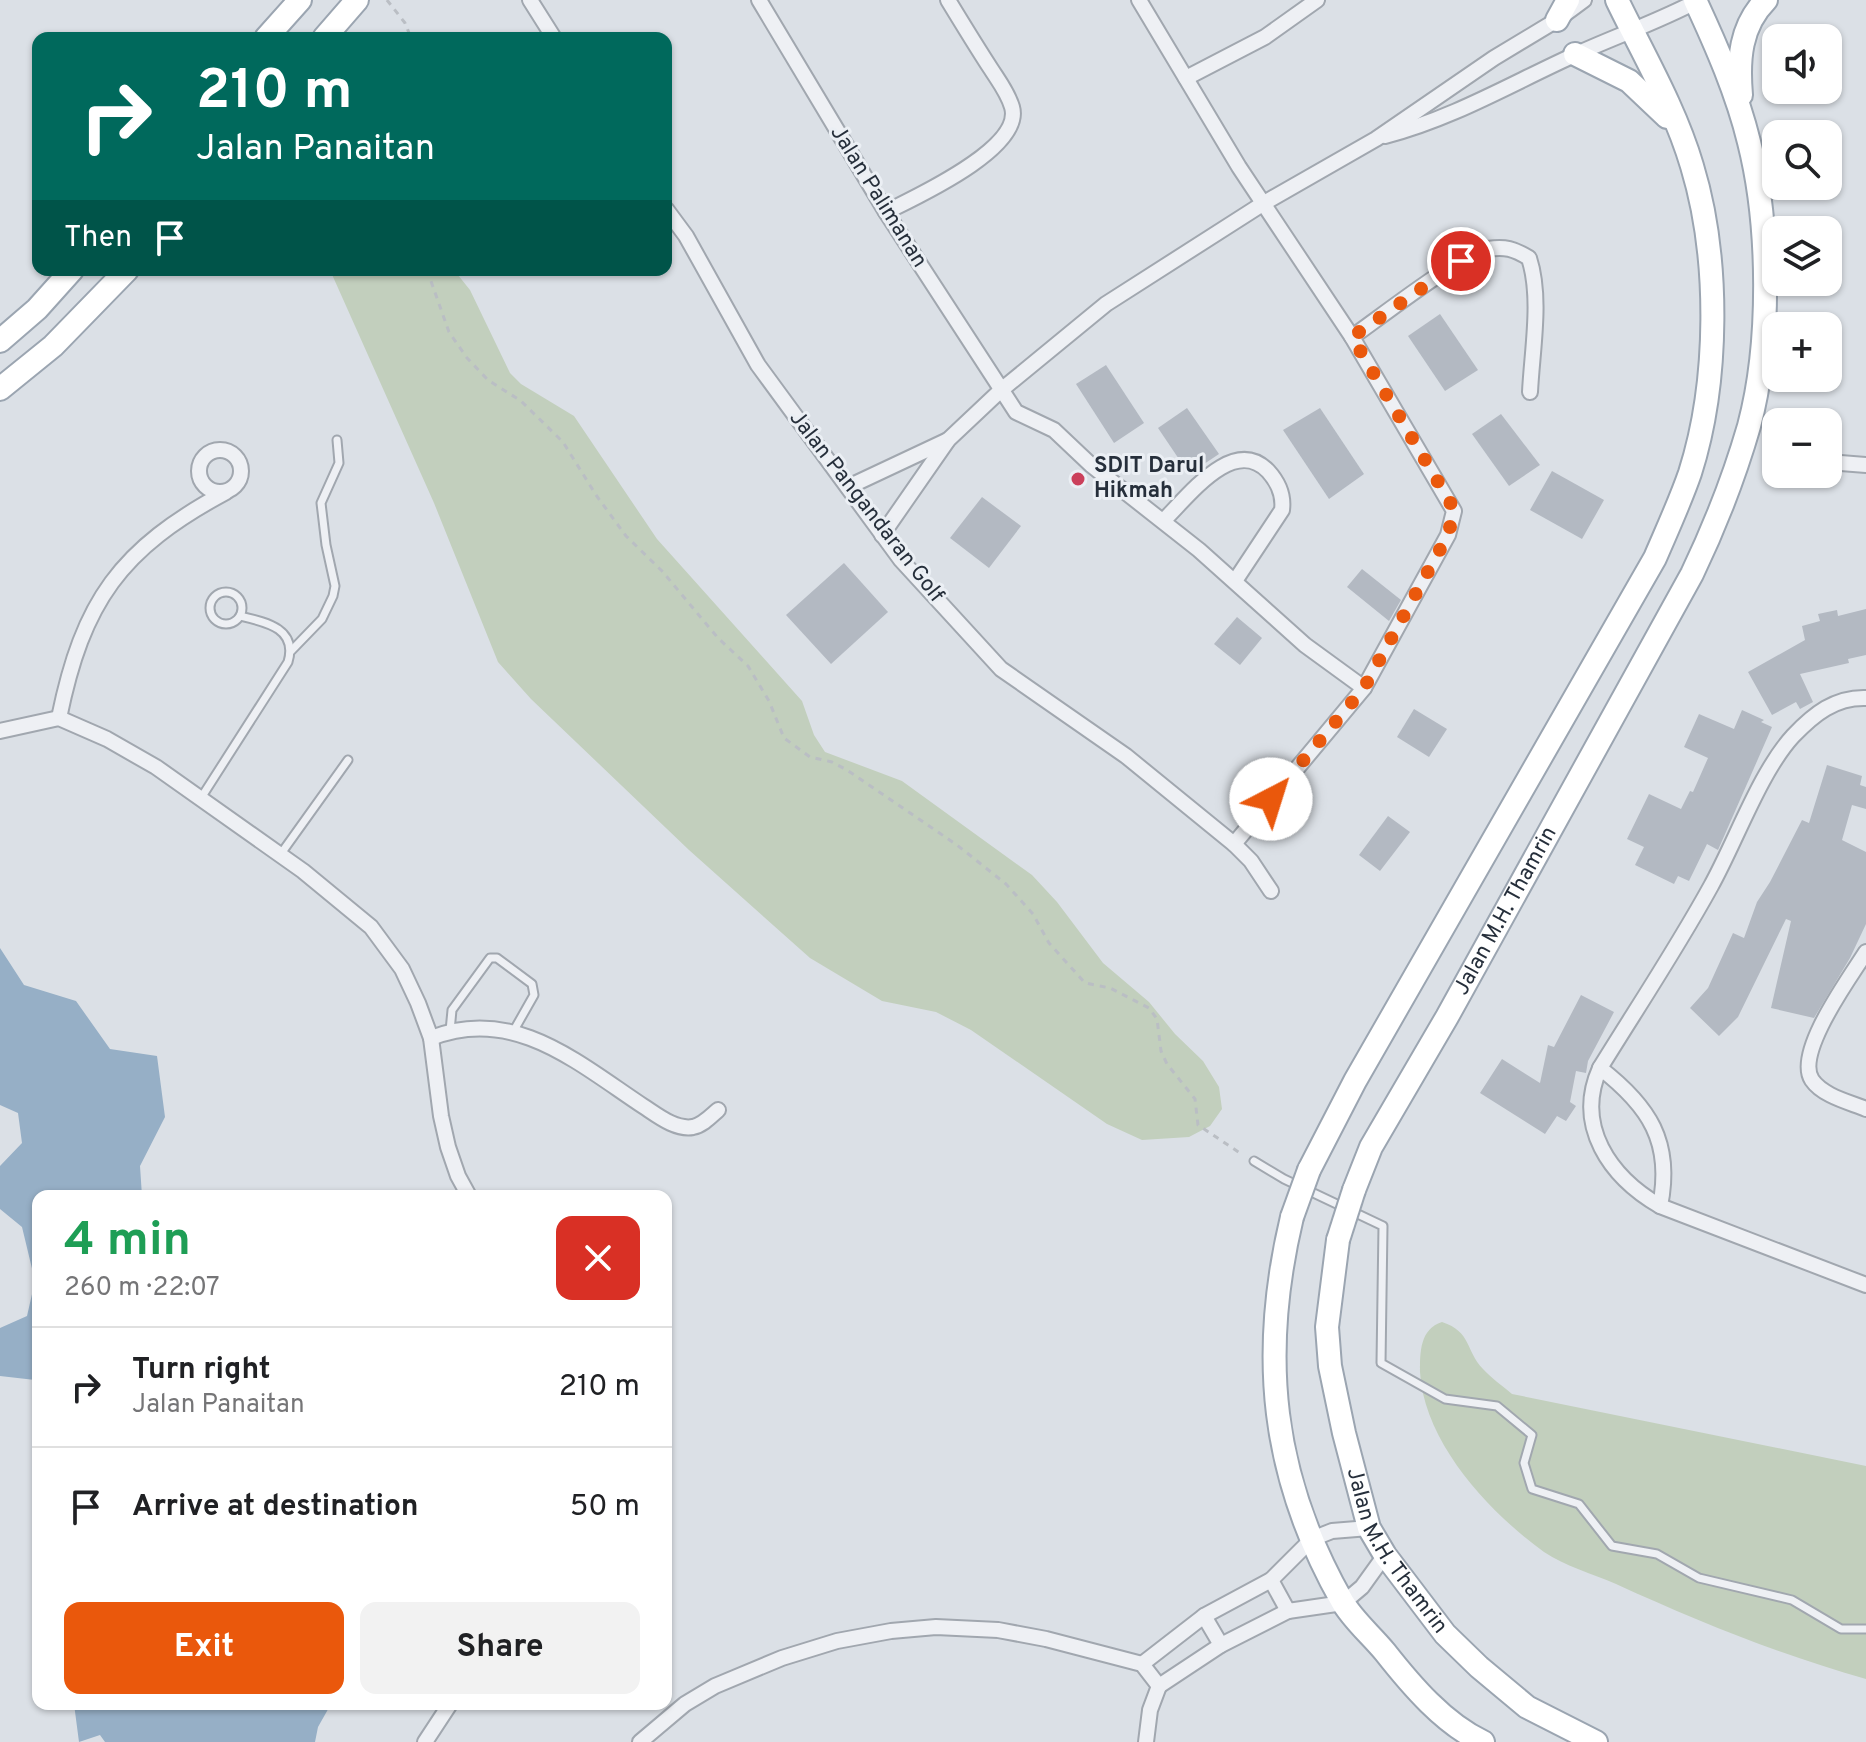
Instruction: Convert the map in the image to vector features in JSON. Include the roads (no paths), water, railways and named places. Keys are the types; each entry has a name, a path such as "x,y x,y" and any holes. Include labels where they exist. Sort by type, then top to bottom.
{"main road":[{"path":"271,32 300,0"},
{"path":"329,32 357,0"},
{"path":"1557,20 1568,0"},
{"name":"Jalan M.H. Thamrin","path":"1483,1742 1435,1708 1343,1603 1297,1505 1284,1461 1273,1366 1274,1323 1292,1217 1309,1170 1355,1081 1655,558 1690,473 1707,394 1711,353 1711,295 1705,215 1692,165 1678,130 1617,0"},
{"path":"1743,120 1741,44 1758,9 1766,0"},
{"name":"Jalan M.H. Thamrin","path":"1596,1742 1527,1707 1479,1667 1445,1634 1385,1555 1369,1528 1344,1433 1330,1366 1327,1327 1338,1240 1371,1147 1447,1017 1692,574 1723,507 1749,424 1758,379 1764,319 1765,275 1760,207 1743,120 1697,1"},
{"path":"1575,54 1629,81 1678,130"},
{"path":"0,341 37,309 67,276"},
{"path":"0,389 53,346 121,276"}],"street":[{"path":"530,0 550,32"},
{"name":"Jalan Palimanan","path":"759,0 886,212 1016,412 1054,430 1091,465 1235,581 1305,645 1364,688"},
{"path":"886,212 965,169 1003,138 1013,122 1012,107 1003,88 948,0"},
{"path":"1139,0 1239,167 1352,337 1454,511 1448,535 1364,688 1234,844"},
{"path":"1186,78 1265,37 1317,0"},
{"path":"882,535 948,440 1000,391 1106,304 1264,203 1376,139 1584,0"},
{"path":"1376,139 1428,124 1575,54 1697,1"},
{"name":"Jalan Pangandaran Golf","path":"672,217 686,236 758,365 882,535 921,583 1001,669 1126,756 1234,844 1254,864 1271,891"},
{"path":"1352,337 1461,261 1484,249 1510,247 1529,258 1534,272 1530,392"},
{"path":"848,487 948,440"},
{"path":"1163,521 1221,466 1244,458 1254,460 1267,470 1281,491 1282,510 1235,581"},
{"path":"1842,463 1866,465"},
{"path":"59,718 76,649 91,614 112,579 152,539 226,492"},
{"path":"1866,698 1832,703 1795,734 1773,763 1712,885 1600,1068 1591,1088 1590,1111 1597,1134 1616,1173 1637,1192 1660,1206 1866,1285"},
{"path":"0,731 59,718 130,751 323,887 371,927 402,969 431,1038 444,1132 466,1190"},
{"path":"1866,952 1814,1040 1809,1070 1813,1082 1827,1092 1866,1109"},
{"path":"431,1038 450,1031 481,1027 513,1032 553,1047 668,1122 692,1127 706,1121 718,1110"},
{"path":"1600,1068 1650,1118 1660,1141 1665,1180 1660,1206"},
{"path":"1142,1664 1204,1616 1271,1580 1312,1539 1332,1531 1369,1528"},
{"path":"1146,1742 1150,1710 1159,1686 1221,1645 1288,1611 1343,1603 1362,1587 1385,1555"},
{"path":"1271,1580 1288,1611"},
{"path":"1204,1616 1221,1645"},
{"path":"640,1742 685,1704 715,1686 782,1658 837,1641 877,1633 936,1627 998,1630 1046,1639 1142,1664 1159,1686"},
{"path":"425,1742 446,1710"}],"lane":[{"path":"200,800 288,662 291,651 330,607 335,586 321,503 339,463 337,440"},
{"path":"221,593 233,594 241,603 240,616 230,623 218,622 210,612 212,600 221,593"},
{"path":"240,616 275,626 285,635 291,651"},
{"path":"279,857 348,760"},
{"path":"450,1031 452,1010 490,958 497,958 535,989 513,1032"},
{"path":"1254,1161 1284,1179 1383,1226 1381,1363 1445,1399 1497,1406 1532,1435 1524,1463 1532,1489 1579,1504 1612,1546 1657,1554 1699,1578 1792,1600 1841,1629 1866,1629"}],"water":[{"path":"0,948 24,985 76,1001 110,1049 157,1056 165,1117 140,1166 142,1190 32,1190 32,1269 22,1227 0,1209 0,1166 22,1143 18,1113 0,1105"},
{"path":"32,1294 32,1380 0,1376 0,1328 27,1316"},
{"path":"75,1710 328,1710 318,1727 315,1742 105,1742 100,1735 79,1742"}],"place":[{"name":"SDIT Darul Hikmah","path":"1078,479"}]}
